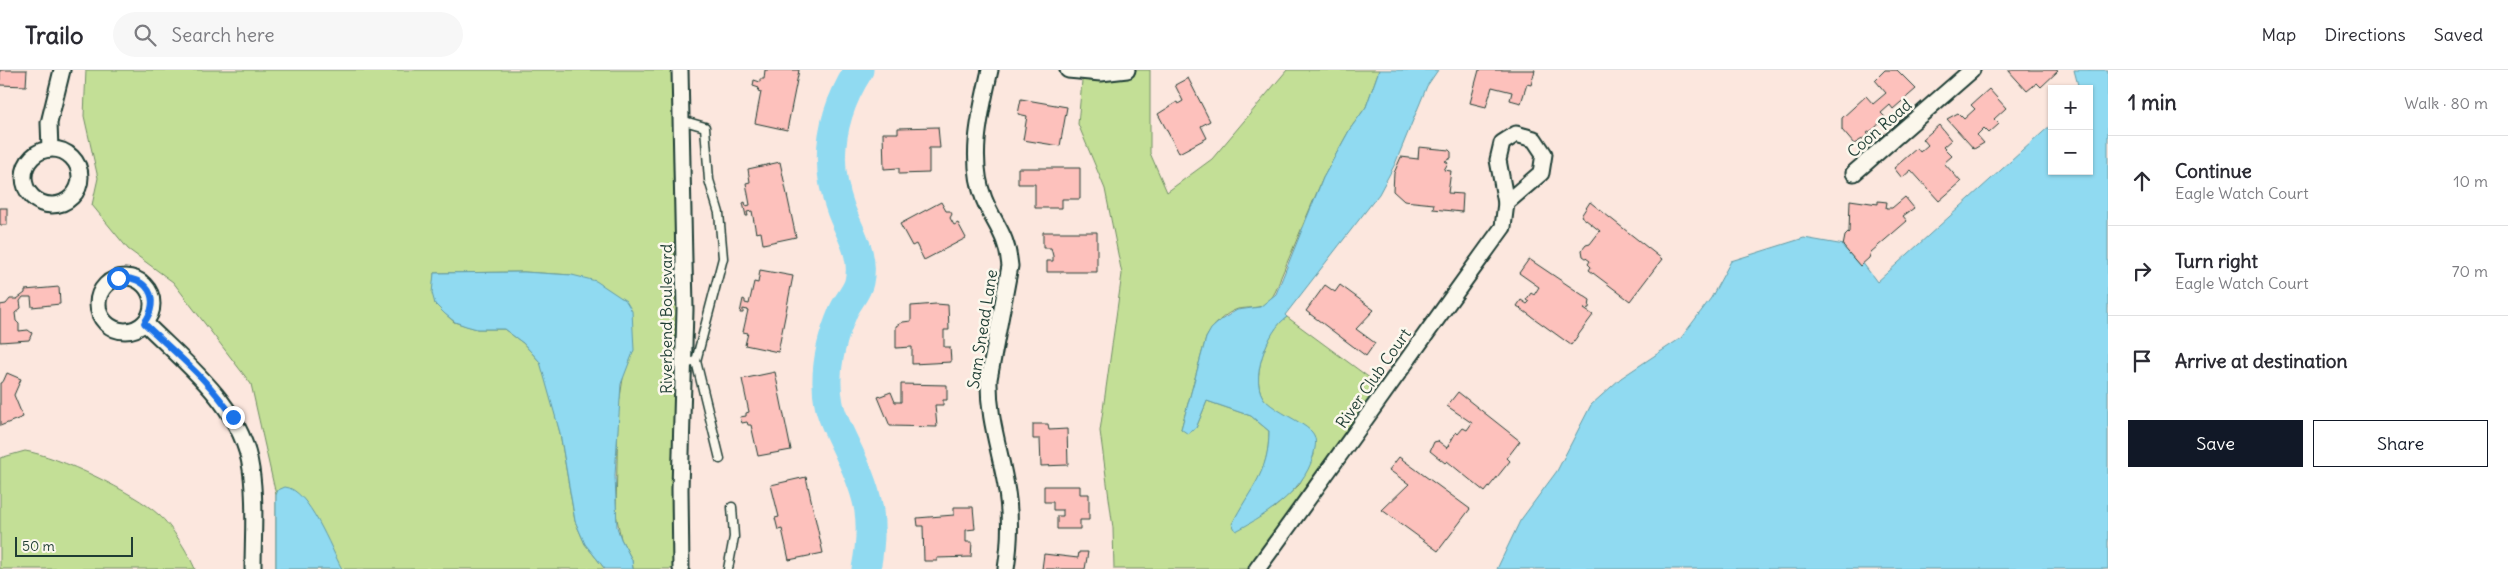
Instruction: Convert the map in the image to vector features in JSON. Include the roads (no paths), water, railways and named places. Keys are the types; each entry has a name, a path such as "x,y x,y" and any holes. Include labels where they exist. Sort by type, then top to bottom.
{"street":[{"path":"50,149 49,123 62,70"},
{"name":"Riverbend Boulevard","path":"680,70 685,310 690,363 681,569"},
{"name":"Sam Snead Lane","path":"990,70 976,148 976,168 985,200 1006,241 1010,266 989,379 988,396 993,433 1004,472 1010,509 1006,569"},
{"path":"1068,70 1101,73 1127,70"},
{"name":"Coon Road","path":"1854,173 1972,70"},
{"name":"River Club Court","path":"1257,569 1503,227 1506,203"},
{"path":"144,323 224,403 241,434 252,469 253,569"}],"lane":[{"path":"681,120 705,127 709,180 719,213 723,258 690,363 720,459"},
{"path":"728,569 734,537 732,508"}],"water":[{"path":"1379,70 1438,70 1427,86 1395,164 1379,194 1285,315 1287,317 1280,323 1267,344 1259,370 1261,393 1271,405 1311,431 1315,439 1315,448 1305,475 1296,487 1273,508 1236,531 1232,524 1262,470 1266,459 1269,431 1251,416 1207,401 1196,428 1188,434 1181,429 1206,338 1211,329 1221,320 1237,310 1260,307 1276,294 1323,178 1350,129 1366,107"},
{"path":"2074,70 2108,70 2108,569 1497,569 1520,521 1557,471 1591,405 1621,378 1681,338 1711,298 1731,261 1804,238 1850,246 1877,282 2048,128 2048,175 2093,175 2093,85 2078,85"},
{"path":"524,272 572,275 596,281 626,301 632,311 634,350 621,384 615,475 617,527 632,560 633,569 605,569 585,544 575,521 560,433 540,362 523,343 504,329 477,329 466,326 455,322 435,304 432,293 434,273"},
{"path":"285,487 294,490 311,509 342,569 276,569 276,495 278,490"}],"waterway":[{"path":"859,70 849,87 836,121 831,156 835,192 856,244 860,272 858,286 845,308 835,334 829,357 827,392 832,416 866,496 870,523 869,552 866,569"}]}
